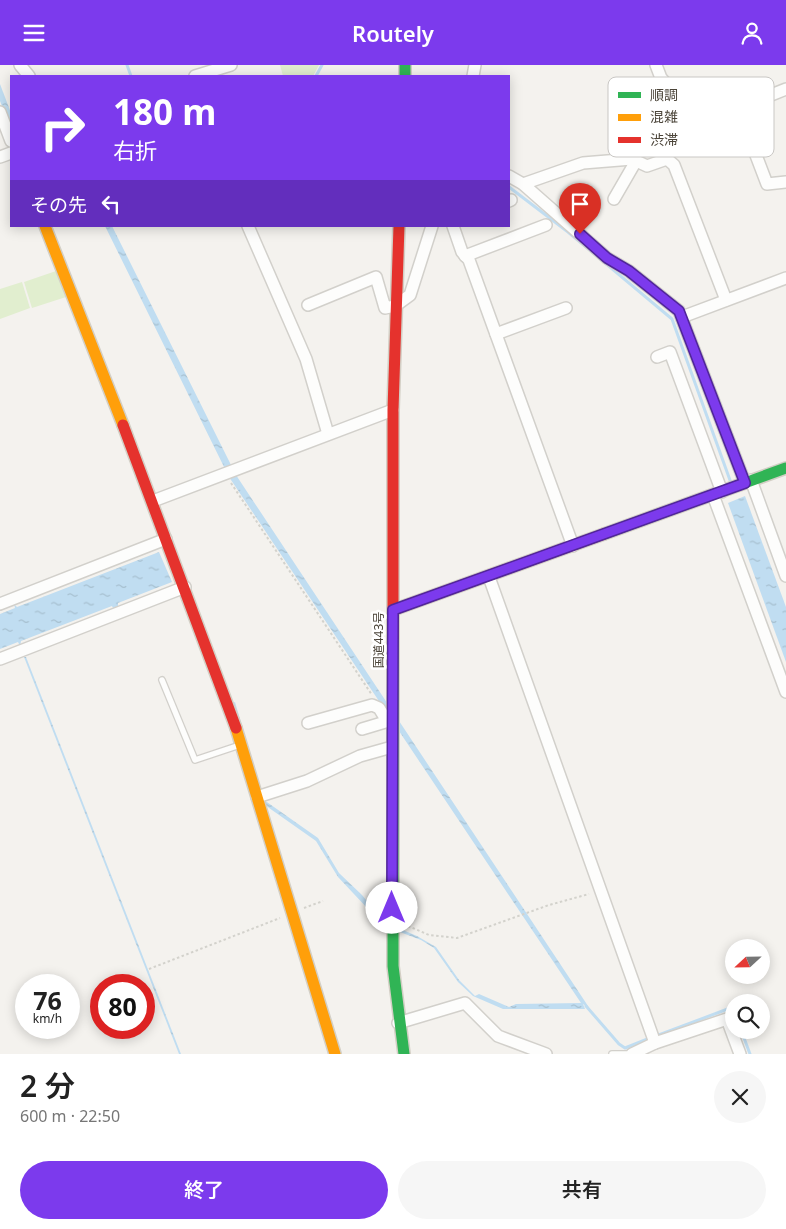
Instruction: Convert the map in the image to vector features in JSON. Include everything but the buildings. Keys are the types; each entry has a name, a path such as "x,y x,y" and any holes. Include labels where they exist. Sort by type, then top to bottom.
{"main road":[{"path":"45,227 153,501 241,745 335,1054"},
{"name":"国道443号","path":"398,227 393,410 393,610 390,721 392,747 393,966 398,1023 404,1054"},
{"path":"393,610 489,577 786,468"}],"street":[{"path":"20,65 28,75"},
{"path":"198,75 231,65"},
{"path":"656,65 661,77"},
{"path":"774,94 786,89"},
{"path":"0,112 10,138"},
{"path":"757,157 767,184 786,182"},
{"path":"523,184 583,163 632,159 646,166 667,159 674,165 726,301"},
{"path":"614,199 636,161"},
{"path":"510,177 523,184 607,258 629,271 679,311 786,576"},
{"path":"465,256 546,225"},
{"path":"248,227 306,359 328,434"},
{"path":"308,305 376,277 385,308 395,306 410,295 432,227"},
{"path":"452,227 462,252 469,260 573,546"},
{"path":"682,317 786,278"},
{"path":"496,334 566,308"},
{"path":"658,357 670,351 786,692"},
{"path":"153,501 393,410"},
{"path":"0,603 166,539"},
{"path":"489,577 655,1043"},
{"path":"0,659 185,587"},
{"path":"308,723 365,705 379,708 390,721 362,729"},
{"path":"257,797 307,781 360,756 392,747"},
{"path":"398,1023 464,1003 507,1047 530,1047 546,1054"},
{"path":"632,1054 655,1043 726,1019 740,1054"}],"lane":[{"path":"162,680 195,760 241,745"},
{"path":"612,1054 626,1052 632,1054"}],"path":[{"path":"224,474 379,708"},
{"path":"392,920 429,935 457,938 549,905 600,890"},
{"path":"149,969 323,901"}],"green space":[{"path":"280,65 319,65 314,75 283,75"},
{"path":"56,271 66,297 32,308 24,282"},
{"path":"22,282 30,308 0,319 0,289"}],"water":[{"path":"0,84 10,110 10,127 0,101"},
{"path":"105,227 112,227 236,475 590,1009 583,1004 585,1009 503,1009 473,996 458,982 434,948 421,940 384,926 338,877 316,841 262,803 232,703 235,702 264,800 318,838 339,873 362,895 384,922 417,936 436,947 459,980 475,996 479,994 509,1007 516,1004 581,1003 229,477"},
{"path":"745,496 786,607 786,662 728,503"},
{"path":"159,552 172,582 118,603 118,606 113,608 112,606 21,641 20,646 18,642 0,649 0,614 15,608 14,604 17,607"},
{"path":"24,657 26,657 150,974 148,974"},
{"path":"155,987 181,1054 179,1054 155,993"}],"waterway":[{"path":"127,65 131,75"},
{"path":"317,75 322,65"},
{"path":"510,188 568,232 672,319 731,483"},
{"path":"586,1006 619,1044 625,1048 650,1038"},
{"path":"656,1036 725,1010"},
{"path":"744,1039 750,1054"}],"traffic: fast":[{"path":"405,65 405,75"},
{"path":"604,534 786,468"},
{"path":"393,638 393,966 404,1054"}],"traffic: slow":[{"path":"45,227 123,425"},
{"path":"236,728 335,1054"}],"traffic: jam":[{"path":"393,638 393,410 399,227"},
{"path":"123,425 236,728"},
{"path":"393,610 604,534"}],"route":[{"path":"392,908 393,610 489,577 745,483 679,311 629,271 607,258 580,234"}]}
